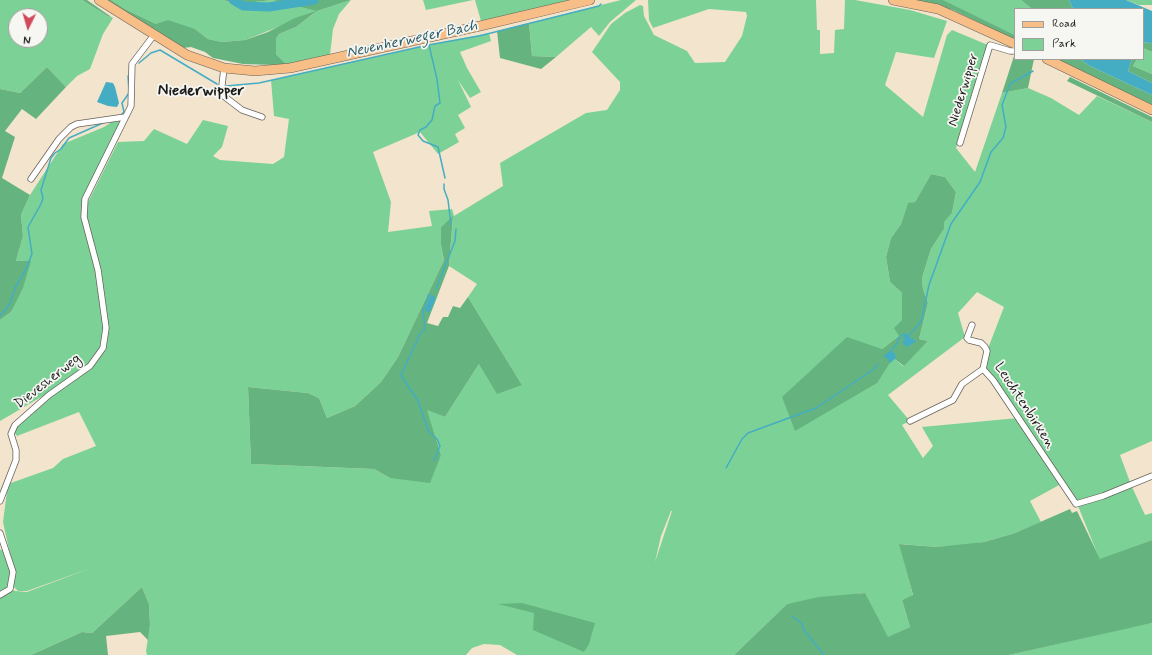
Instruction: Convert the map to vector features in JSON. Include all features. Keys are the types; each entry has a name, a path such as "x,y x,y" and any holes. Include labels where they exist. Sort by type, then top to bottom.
{"main road":[{"path":"99,0 187,55 224,68 255,71 290,68 590,0"},
{"path":"893,0 938,9 1014,44"},
{"path":"1049,60 1152,110"}],"street":[{"path":"30,179 59,139 71,127 77,124 125,117 131,106 132,64 154,35"},
{"name":"Niederwipper","path":"960,143 990,45 1014,51"},
{"path":"224,68 221,94 242,110 262,117"},
{"name":"Dievesherweg","path":"0,501 17,457 11,434 15,425 49,395 90,366 103,348 106,328 98,270 84,211 86,194 125,117"},
{"name":"Leuchtenbirken","path":"972,325 968,338 969,340 981,343 986,347 987,351 983,362 983,369 993,380 1076,504 1103,496 1152,476"},
{"path":"910,420 953,400 962,384 983,369"},
{"path":"0,533 13,572 10,589 0,595"}],"green space":[{"path":"0,0 82,0 113,18 103,34 90,69 77,76 66,87 47,67 20,93 0,89"},
{"path":"82,0 87,0 110,16 109,17"},
{"path":"106,0 111,0 125,9 156,24 168,20 195,29 208,39 222,42 245,40 268,32 295,18 316,11 272,0 351,0 317,11 296,27 279,34 276,39 276,54 287,65 276,65 243,64 213,58 205,52 191,47 183,48"},
{"path":"111,0 223,0 237,4 272,0 317,11 351,0 339,14 333,29 330,55 287,65 276,54 276,39 279,34 296,27 316,12 245,40 222,42 208,39 195,29 156,24 125,9"},
{"path":"223,0 272,0 237,4"},
{"path":"423,0 473,0 426,10"},
{"path":"475,0 573,0 481,21"},
{"path":"621,0 636,0 610,22 599,36 591,27 556,57 532,56 529,23"},
{"path":"648,0 816,0 817,30 820,30 820,54 834,53 835,30 844,29 845,0 855,0 910,10 947,21 934,58 896,52 885,85 923,117 947,35 952,30 988,45 956,148 975,172 1002,93 1028,88 1051,98 1079,115 1097,96 1152,122 1152,441 1120,455 1130,482 1084,501 1077,501 1072,496 986,369 987,351 1004,307 977,292 958,313 965,337 888,395 910,421 902,425 923,458 933,446 922,427 1018,418 1061,484 1030,501 1041,522 1015,533 984,542 957,546 937,547 900,544 913,596 902,600 910,627 888,638 864,593 787,604 734,655 517,655 500,645 484,644 472,648 466,655 147,655 146,651 150,625 149,604 142,587 92,633 82,632 31,655 0,655 0,595 10,589 15,591 27,592 94,567 27,591 18,591 14,587 14,572 3,522 8,484 53,468 63,459 96,446 79,412 17,436 14,432 23,418 90,368 104,349 108,329 86,217 87,204 118,142 144,141 154,129 187,144 203,120 228,126 222,147 213,156 220,160 273,164 284,157 289,119 274,116 271,80 489,33 491,41 460,52 467,68 481,92 470,98 458,80 471,107 458,115 465,128 455,134 459,142 438,154 420,132 373,152 391,202 388,232 432,226 429,211 452,209 454,216 503,186 500,163 586,113 607,110 620,90 620,82 592,52 611,24 625,13 640,5 643,6 644,16 654,35 687,51 695,63 725,62 742,36 747,16 746,12 709,9 653,28 649,20","holes":["931,174 945,177 956,192 952,213 944,221 944,229 931,249 922,278 923,289 928,303 919,339 928,341 903,366 882,349 899,336 902,320 902,293 890,282 886,257 891,238 901,224 908,204 915,202","453,217 449,266 477,284 468,297 522,385 479,364 445,417 426,409 441,455 390,478 374,469 251,464 248,387 308,393 319,398 327,418 355,406 381,382 398,357 444,260 441,245 441,227","671,511 672,511 655,562 661,536"]},
{"path":"912,0 943,0 1014,35 1014,40 953,10"},
{"path":"942,0 1021,0 1031,8 1014,8 1014,35"},
{"path":"1021,0 1069,0 1073,8 1031,8"},
{"path":"1126,0 1152,0 1152,5 1139,5"},
{"path":"529,23 532,56 556,57 541,69 500,58 497,31"},
{"path":"1147,42 1152,44 1152,52 1144,48 1144,43"},
{"path":"1144,48 1152,52 1152,74 1133,66 1136,60 1144,60"},
{"path":"1014,56 1014,60 1034,60 1028,88 1002,93"},
{"path":"1058,60 1081,60 1090,66 1152,95 1152,106"},
{"path":"1132,60 1136,60 1133,66 1152,74 1152,83 1128,71"},
{"path":"47,67 66,87 36,119 22,109 5,131 15,137 2,178 30,195 21,215 23,236 16,261 31,261 23,288 11,312 0,320 0,89 20,93"},
{"path":"1070,77 1152,117 1152,122 1067,81"},
{"path":"113,121 121,122 82,200 96,270 104,328 100,347 87,365 48,393 0,421 0,320 11,312 30,261 16,261 23,236 21,215 30,195 63,144 104,127"},
{"path":"931,174 945,177 956,192 952,213 944,222 944,229 931,249 922,278 923,289 928,303 919,339 928,341 904,366 893,358 877,383 795,431 782,397 847,337 882,349 899,336 894,328 902,320 902,293 890,282 886,257 891,238 901,224 908,203 915,202"},
{"path":"453,216 449,266 427,323 438,326 443,317 448,317 453,306 460,308 468,297 522,385 497,394 479,364 445,417 427,410 441,455 430,483 390,478 374,469 251,464 248,387 308,393 319,398 327,418 355,406 381,382 398,357 444,260 441,245 441,227"},
{"path":"1132,487 1145,515 1152,513 1152,540 1100,560 1078,506"},
{"path":"1070,509 1072,513 1077,511 1100,559 1152,540 1152,623 1009,655 734,655 787,604 819,597 865,593 888,637 910,627 902,600 913,595 899,544 937,547 984,542 1015,533"},
{"path":"4,549 12,572 9,586 0,593 0,550"},
{"path":"142,587 149,604 150,625 148,640 140,632 106,636 108,655 31,655 82,632 92,633"},
{"path":"522,603 595,623 589,644 584,652 533,630 534,613 498,604"},
{"path":"1152,623 1152,655 1009,655 1131,627"}],"water":[{"path":"1069,0 1126,0 1152,11 1152,44 1147,42 1144,43 1144,8 1073,8"},
{"path":"1081,60 1132,60 1128,71 1152,83 1152,95 1090,66"},
{"path":"106,82 113,83 115,87 119,103 117,107 108,106 97,102"},
{"path":"431,294 436,298 429,313 425,311"},
{"path":"904,333 916,341 907,347 903,344"},
{"path":"891,351 894,352 896,358 890,363 884,355"}],"waterway":[{"path":"233,0 243,6 269,7 314,0"},
{"name":"Neuenherweger Bach","path":"226,86 259,83 428,45 479,36 599,6 601,4"},
{"path":"429,45 437,79 440,103 435,106 432,120 426,127 420,130 418,135 423,141 438,147 445,178"},
{"name":"Neuenherweger Bach","path":"139,63 151,53 160,50 217,84"},
{"path":"908,336 921,322 929,285 951,224 980,182 991,152 1003,138 1006,127 1002,105 1010,84 1033,71"},
{"name":"Neuenherweger Bach","path":"121,115 124,112 122,103 129,93 128,76"},
{"name":"Neuenherweger Bach","path":"0,316 10,304 15,288 25,271 32,254 28,227 41,204 43,198 41,190 51,158 61,149 69,138 105,122"},
{"path":"444,184 444,189 448,200 451,225"},
{"path":"436,289 455,241 456,229"},
{"path":"429,294 423,311 425,329 421,332 401,375 418,401 429,432 437,439 440,446 434,461"},
{"path":"890,351 897,344 898,339 903,334 905,335"},
{"path":"726,468 742,439 748,433 816,408 874,369 878,364"},
{"path":"792,616 802,624 804,630 824,655"}],"district":[{"name":"Niederwipper","path":"201,92"}]}
